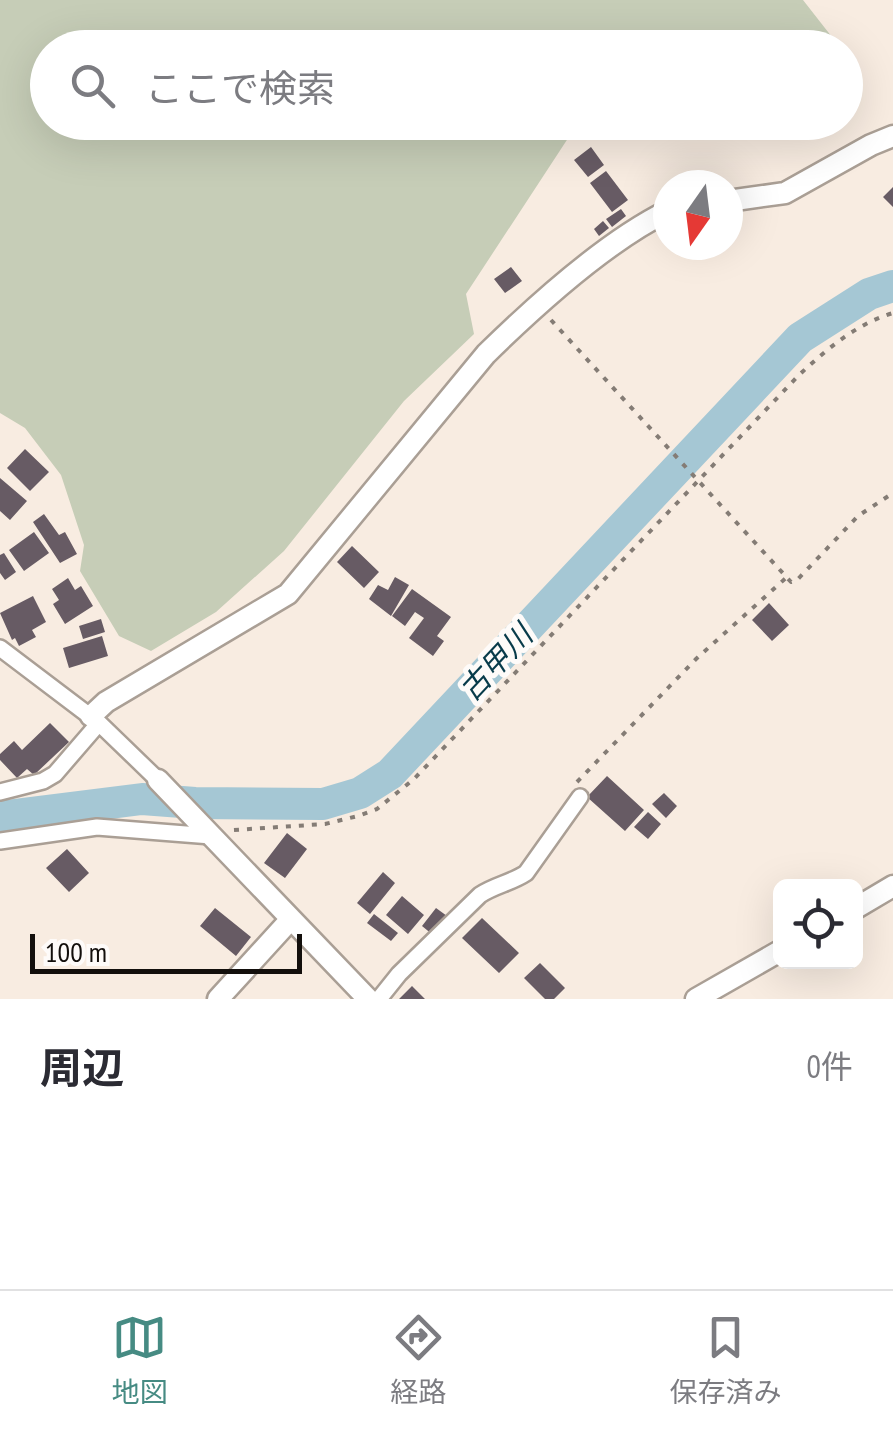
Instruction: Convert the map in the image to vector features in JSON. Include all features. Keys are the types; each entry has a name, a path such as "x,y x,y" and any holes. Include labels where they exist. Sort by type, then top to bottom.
{"street":[{"path":"743,199 785,193 871,144 893,136"},
{"path":"0,792 43,782 55,774 106,702 288,594 486,354 537,307 630,233 653,220"},
{"path":"0,648 95,719 368,999"},
{"path":"379,999 399,974 480,895 526,873 580,797"},
{"path":"0,841 97,827 205,830"},
{"path":"863,904 893,886"},
{"path":"218,999 291,918"},
{"path":"696,999 773,954"}],"path":[{"path":"537,307 791,582 858,516 893,493"},
{"path":"205,830 325,824 377,809 414,780 832,344 893,313"},
{"path":"580,797 571,788 696,659 787,578"}],"green space":[{"path":"0,0 803,0 826,30 30,30 30,140 567,140 466,294 474,334 404,401 284,551 216,612 151,651 119,636 80,571 84,545 61,475 25,428 0,413"}],"building":[{"path":"591,147 604,165 588,177 574,160"},
{"path":"606,171 628,200 612,212 590,183"},
{"path":"893,187 893,207 883,197"},
{"path":"621,209 626,216 612,227 606,219"},
{"path":"603,221 609,228 599,236 594,229"},
{"path":"511,267 522,281 505,293 494,279"},
{"path":"25,449 49,472 30,491 7,468"},
{"path":"0,478 27,501 10,520 0,511"},
{"path":"44,514 59,535 65,532 77,554 60,563 33,522"},
{"path":"34,532 49,553 24,571 9,550"},
{"path":"352,546 379,572 364,588 337,562"},
{"path":"4,553 16,572 5,580 0,573 0,555"},
{"path":"395,577 409,585 391,616 369,599 378,585 388,590"},
{"path":"68,578 75,590 81,586 93,606 65,624 53,604 59,600 52,589"},
{"path":"412,589 451,617 437,636 444,641 433,656 409,638 424,618 415,612 405,626 392,616"},
{"path":"33,596 46,622 32,630 36,637 19,646 15,638 12,640 0,613"},
{"path":"769,603 789,625 772,641 752,620"},
{"path":"101,619 105,632 83,639 79,626"},
{"path":"102,636 108,656 69,668 63,648"},
{"path":"50,723 69,742 34,775 27,769 17,778 0,760 0,754 14,741 22,750"},
{"path":"607,776 644,810 625,831 587,797"},
{"path":"664,793 677,806 666,818 652,804"},
{"path":"648,812 661,824 648,839 634,827"},
{"path":"287,833 307,849 285,878 264,863"},
{"path":"67,849 89,873 69,892 46,868"},
{"path":"383,872 395,883 370,914 357,903"},
{"path":"402,896 424,915 408,934 386,915"},
{"path":"215,908 251,937 236,956 200,926"},
{"path":"436,908 447,916 433,935 422,926"},
{"path":"374,914 398,933 391,941 367,923"},
{"path":"482,918 519,953 499,973 462,938"},
{"path":"540,963 565,988 554,999 545,999 524,978"},
{"path":"412,986 425,999 399,999"}],"waterway":[{"name":"古甲川","path":"0,817 142,799 323,804 360,793 390,774 800,338 869,294 893,286"}]}
